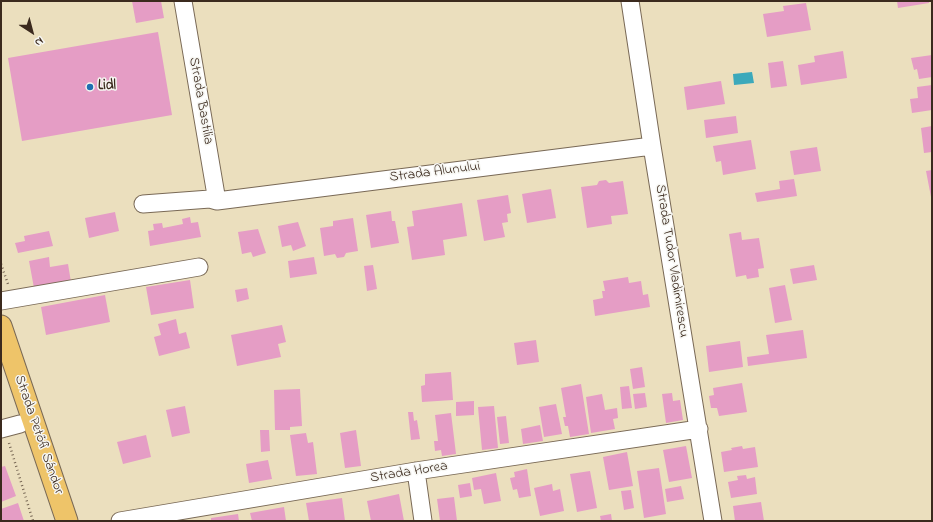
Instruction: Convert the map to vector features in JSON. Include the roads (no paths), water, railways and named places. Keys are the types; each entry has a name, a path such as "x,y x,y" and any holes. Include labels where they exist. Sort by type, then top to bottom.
{"main road":[{"name":"Strada Petőfi Sándor","path":"1,326 67,521"},
{"name":"Strada Petőfi Sándor","path":"1,365 9,427 52,521"}],"street":[{"name":"Strada Bastilia","path":"183,1 217,201"},
{"name":"Strada Tudor Vladimirescu","path":"630,1 713,521"},
{"name":"Strada Alunului","path":"143,204 210,199 217,201 652,146"},
{"path":"1,301 199,268"},
{"name":"Strada Horea","path":"120,521 416,471 699,429"},
{"path":"416,471 423,521"}],"water":[{"path":"752,72 754,83 734,85 733,74"}],"place":[{"name":"Lidl","path":"90,87"}]}
